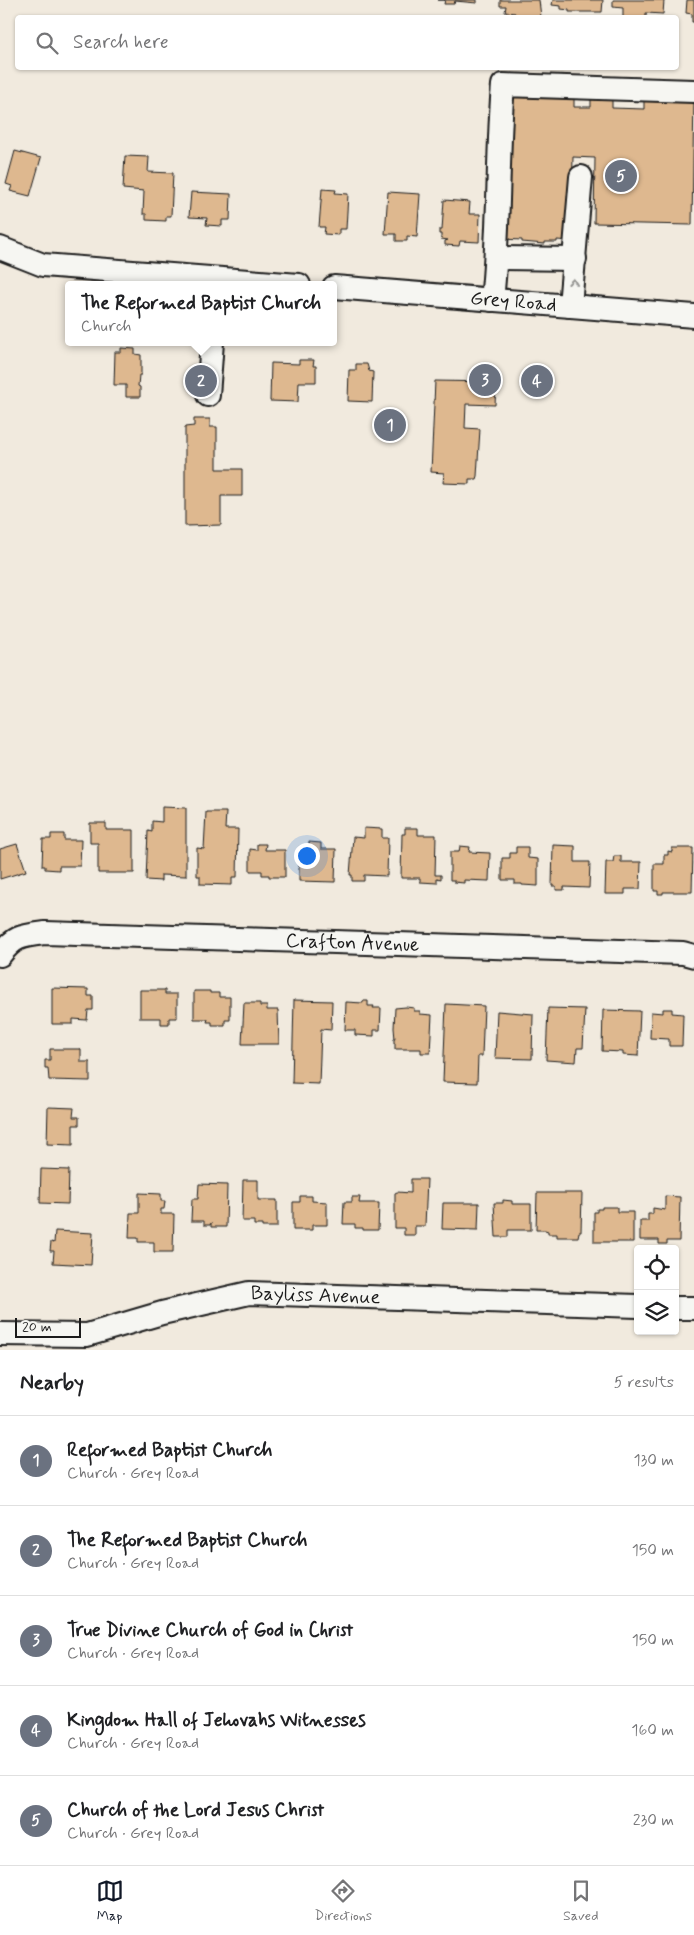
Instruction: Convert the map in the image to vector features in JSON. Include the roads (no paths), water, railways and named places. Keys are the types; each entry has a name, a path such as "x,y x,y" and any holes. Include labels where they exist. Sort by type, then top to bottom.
{"street":[{"path":"492,300 496,258 503,85 694,91"},
{"path":"570,306 581,176"},
{"path":"0,248 43,265 206,281"},
{"path":"496,258 575,259"},
{"name":"Grey Road","path":"337,288 694,316"},
{"path":"208,395 212,346"},
{"name":"Crafton Avenue","path":"6,948 27,936 45,933 673,953 694,956"},
{"name":"Bayliss Avenue","path":"0,1334 87,1335 162,1313 249,1293 634,1306"},
{"path":"679,1308 694,1308"}],"place":[{"name":"Church of the Lord Jesus Christ","path":"621,176"},
{"name":"True Divine Church of God in Christ","path":"485,380"},
{"name":"The Reformed Baptist Church","path":"201,381"},
{"name":"Kingdom Hall of Jehovahs Witnesses","path":"537,381"},
{"name":"Reformed Baptist Church","path":"390,425"}]}
